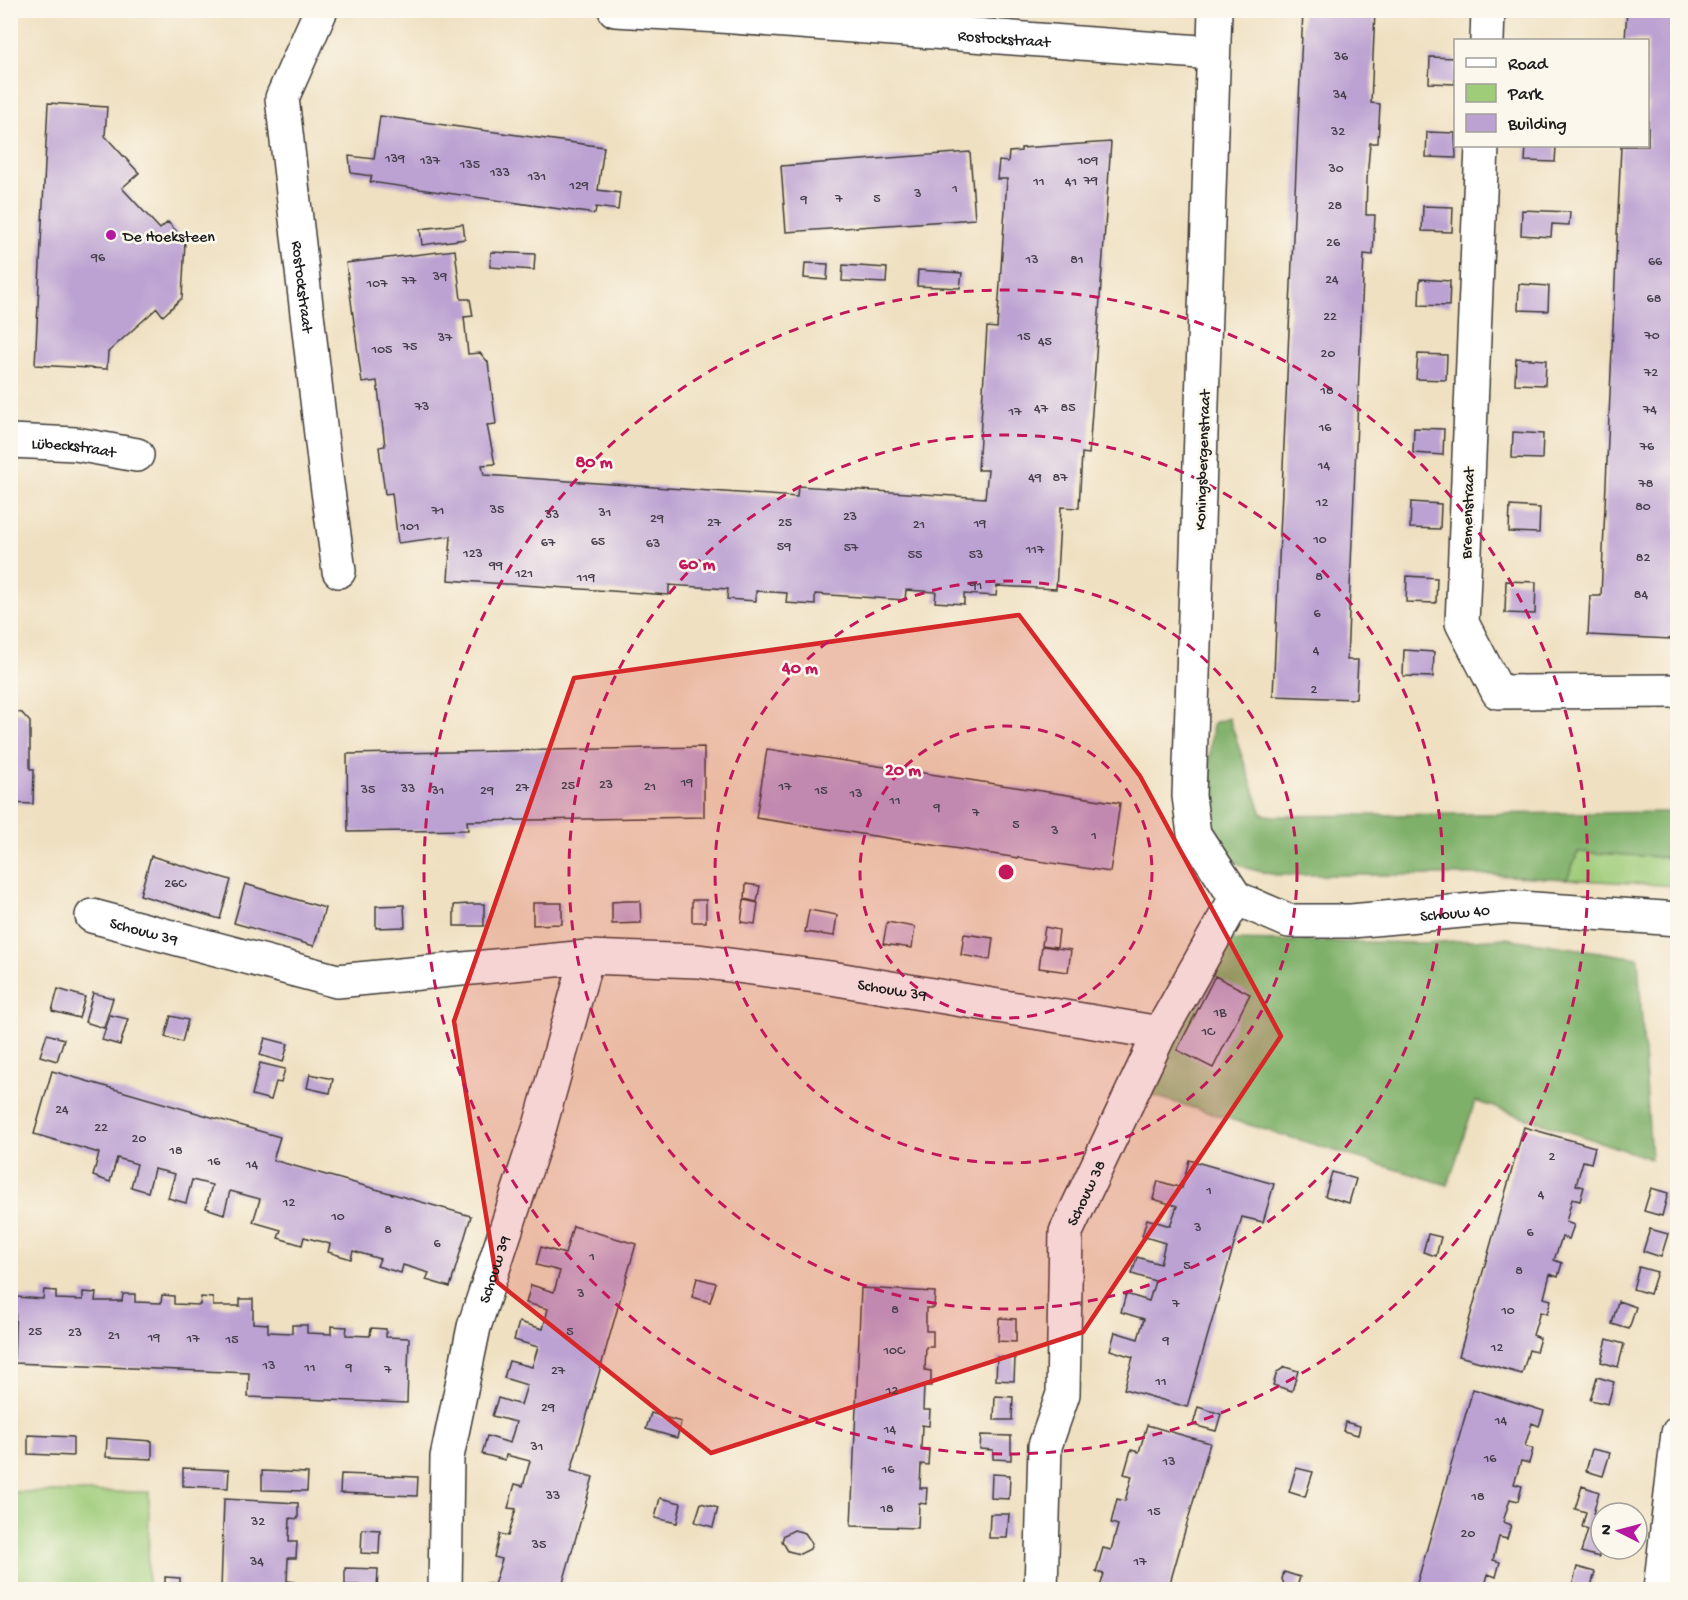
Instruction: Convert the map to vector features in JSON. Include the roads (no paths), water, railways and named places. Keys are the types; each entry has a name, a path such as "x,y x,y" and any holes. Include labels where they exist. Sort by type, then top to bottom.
{"street":[{"name":"Rostockstraat","path":"321,10 282,98 339,571"},
{"name":"Rostockstraat","path":"615,10 855,18 1213,53"},
{"name":"Koningsbergenstraat","path":"1215,10 1189,796 1194,834 1236,898"},
{"path":"1487,39 1488,10"},
{"name":"Bremenstraat","path":"1482,147 1462,623 1497,692 1677,692"},
{"name":"Lübeckstraat","path":"10,441 76,444 137,455"},
{"name":"Schouw 40","path":"1236,898 1289,921 1351,921 1506,907 1677,920"},
{"name":"Schouw 38","path":"1041,1590 1046,1446 1063,1394 1066,1232 1160,1033 1236,898"},
{"name":"Schouw 39","path":"92,916 337,981 587,957 698,961 831,978 1160,1033"},
{"name":"Schouw 39","path":"445,1590 447,1457 474,1327 540,1126 587,957"},
{"path":"1660,1590 1677,1433"}],"place":[{"name":"De Hoeksteen","path":"111,235"}]}
